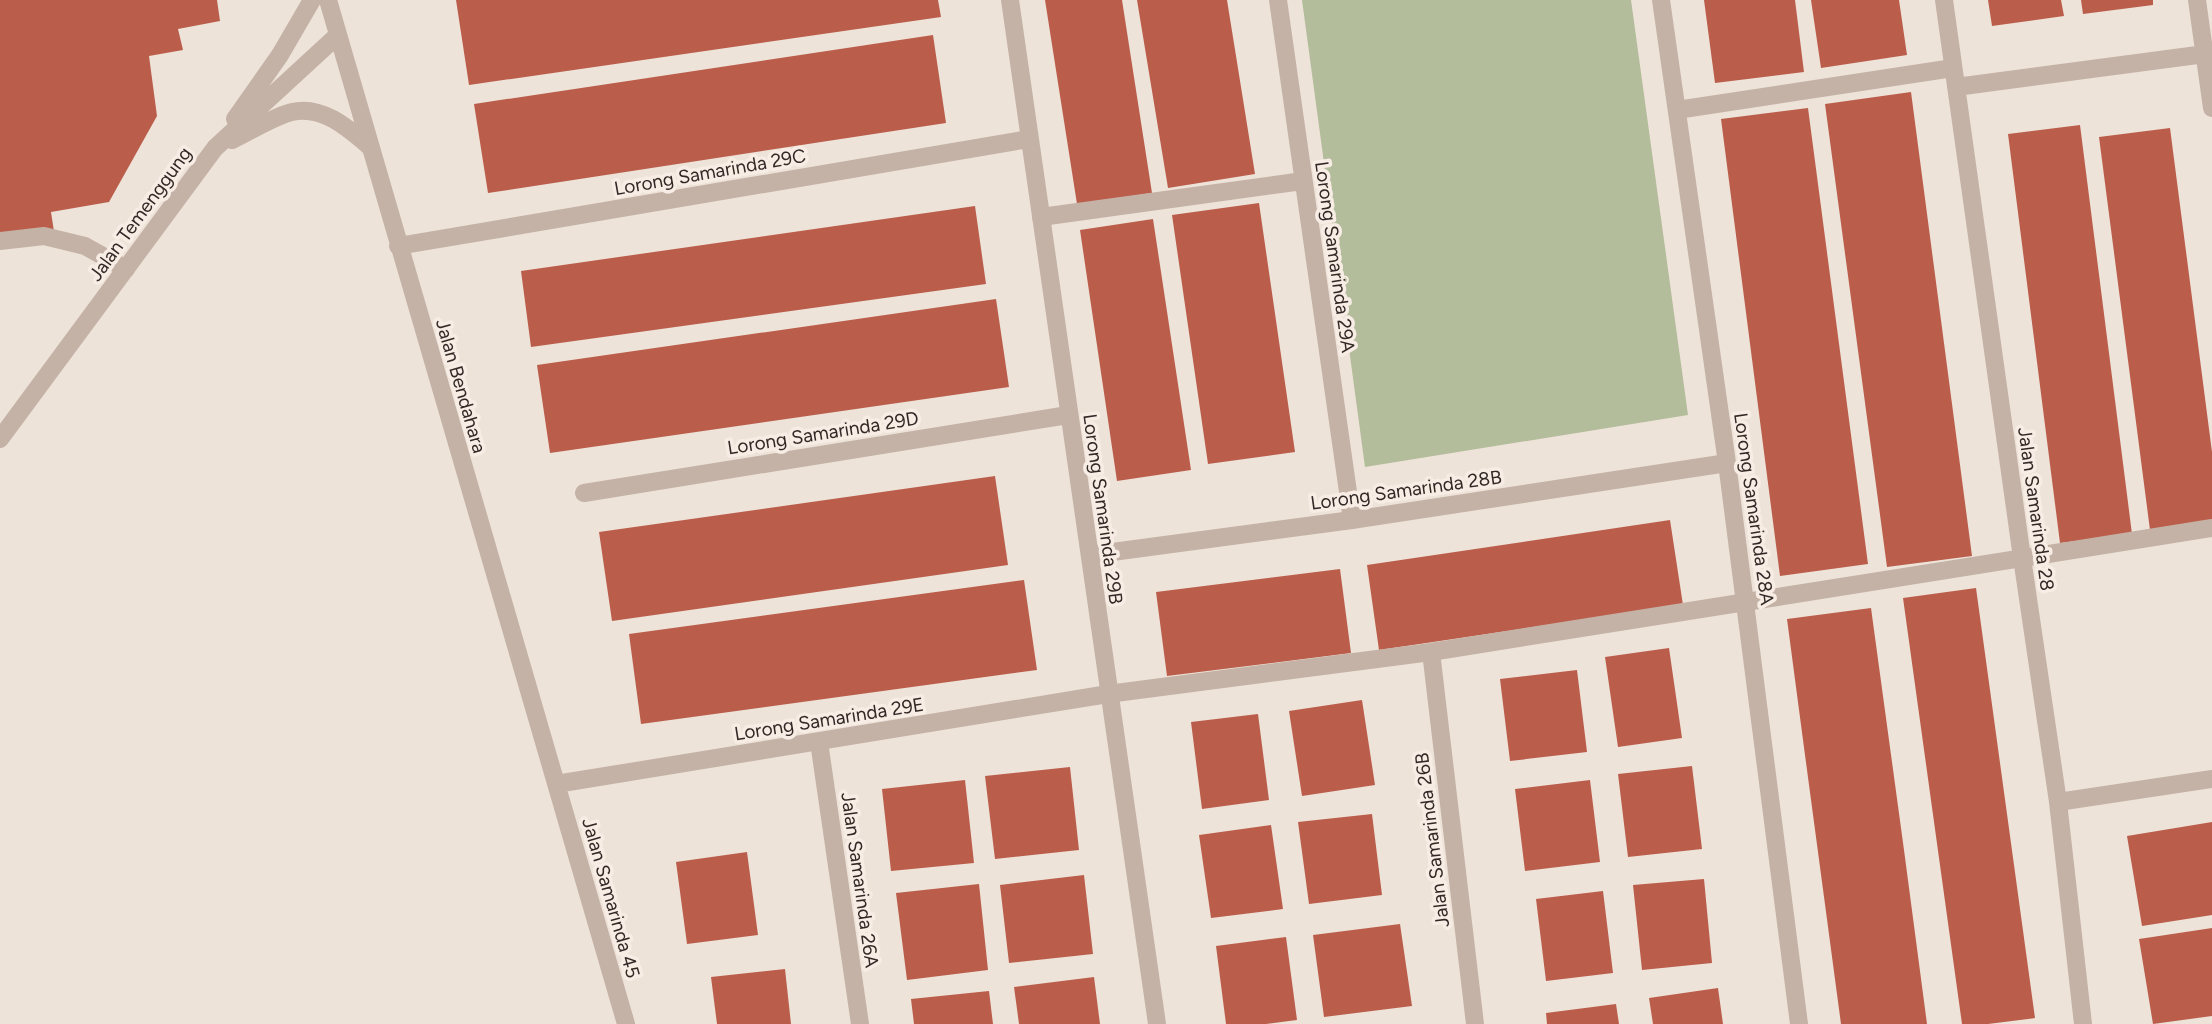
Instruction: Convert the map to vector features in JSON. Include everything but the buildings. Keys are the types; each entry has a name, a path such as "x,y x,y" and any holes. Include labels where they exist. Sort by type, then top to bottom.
{"street":[{"path":"215,148 280,55 312,0"},
{"name":"Jalan Bendahara","path":"328,0 556,784"},
{"name":"Lorong Samarinda 29B","path":"1010,0 1157,1024"},
{"name":"Lorong Samarinda 29A","path":"1278,0 1352,520"},
{"name":"Lorong Samarinda 28A","path":"1661,0 1727,463 1799,1024"},
{"name":"Jalan Samarinda 28","path":"1944,0 2058,802 2083,1024"},
{"path":"2197,0 2212,108"},
{"name":"Jalan Temenggung","path":"0,439 215,148 338,35"},
{"path":"1956,87 2205,54"},
{"path":"1677,110 1953,68"},
{"path":"215,148 292,111 317,112 344,124 369,146"},
{"name":"Lorong Samarinda 29C","path":"398,246 1029,139"},
{"path":"1041,217 1303,181"},
{"path":"0,241 44,236 85,246 126,268"},
{"name":"Lorong Samarinda 29D","path":"584,493 1068,415"},
{"name":"Lorong Samarinda 28B","path":"1090,555 1352,520 1727,463"},
{"name":"Lorong Samarinda 29E","path":"556,784 1108,694 1431,652 2212,528"},
{"name":"Jalan Samarinda 26B","path":"1431,652 1475,1024"},
{"name":"Jalan Samarinda 26A","path":"819,742 860,1024"},
{"path":"2058,802 2212,779"},
{"name":"Jalan Samarinda 45","path":"556,784 626,1024"}],"green space":[{"path":"1302,0 1631,0 1688,415 1365,467"}]}
